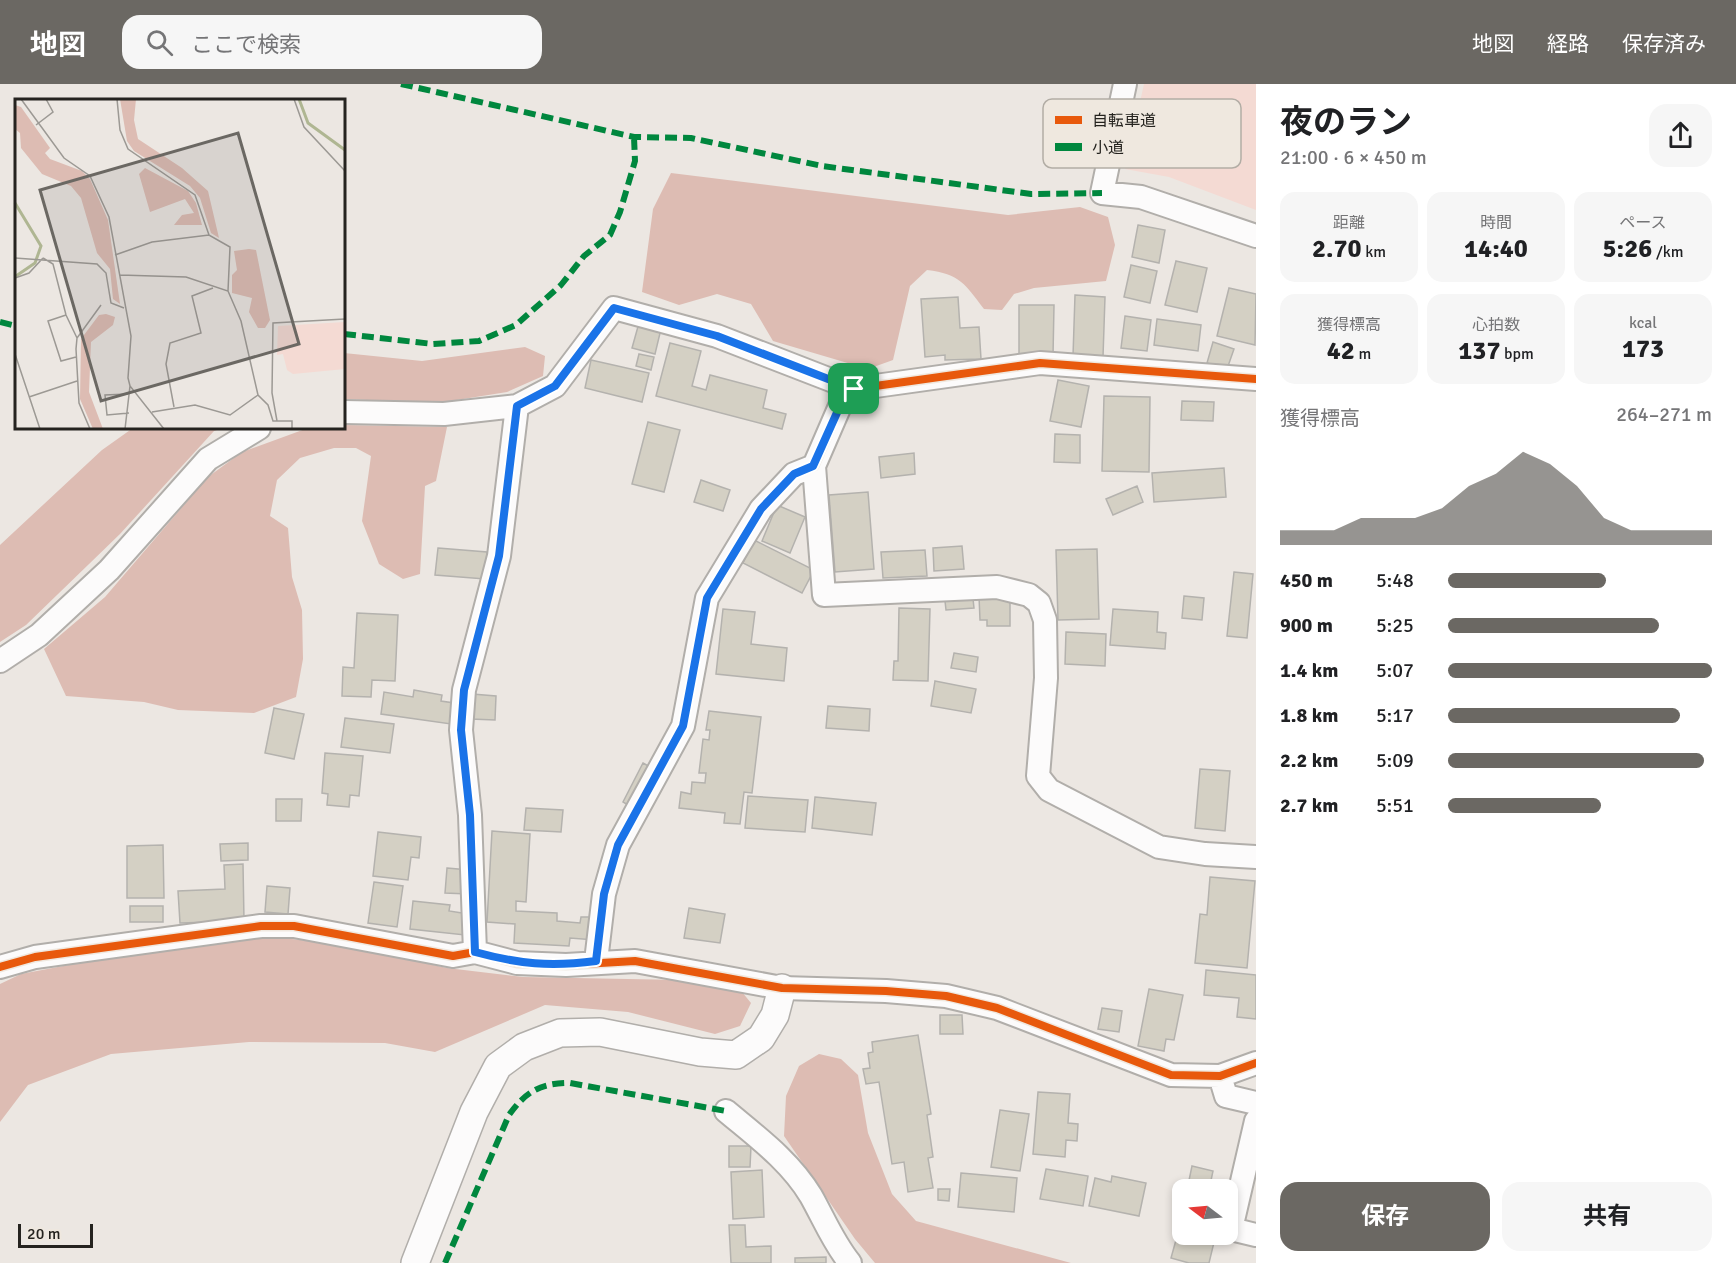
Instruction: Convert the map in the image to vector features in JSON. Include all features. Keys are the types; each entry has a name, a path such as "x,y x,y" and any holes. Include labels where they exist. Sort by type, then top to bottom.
{"street":[{"path":"1122,99 1125,84"},
{"path":"1107,168 1102,193 1141,197 1256,236"},
{"path":"345,412 444,414 517,406 555,386 614,308 717,336 854,389 1040,363 1256,379"},
{"path":"854,389 840,406 813,466 824,595 997,587 1029,595 1039,603 1045,620 1046,678 1038,776 1048,790 1159,847 1205,854 1256,857"},
{"path":"475,952 470,815 461,730 463,700 499,556 517,406"},
{"path":"0,661 39,634 109,570 208,459 257,429"},
{"path":"596,961 604,894 618,845 683,726 707,598 761,509 794,474 813,466"},
{"path":"0,967 35,957 261,926 294,926 453,956 475,952 517,963 566,965 596,961 635,961 782,988 886,991 946,996 997,1008 1171,1075 1220,1077 1256,1063"},
{"path":"415,1263 474,1112 498,1066 515,1053 524,1047 560,1033 600,1032 700,1052 736,1055 761,1038 775,1015 782,988"},
{"path":"1220,1077 1226,1096 1256,1103"},
{"path":"726,1111 780,1156 810,1194 836,1245 850,1263"},
{"path":"1256,1121 1230,1229 1256,1235"}],"shaded area":[{"path":"1144,84 1256,84 1256,210 1169,177 1125,169 1241,168 1241,99 1141,99"},
{"path":"671,173 1008,215 1080,207 1108,217 1115,245 1106,281 1034,288 1014,294 1002,310 984,309 961,282 947,274 927,270 910,286 893,360 868,369 773,341 751,304 717,294 679,305 642,292 653,209"},
{"path":"525,347 545,356 543,376 507,392 438,403 345,399 345,353 422,361"},
{"path":"345,425 447,427 436,481 425,486 420,574 403,579 379,564 362,521 371,456 356,448 334,448 300,458 277,480 270,516 288,528 292,577 302,610 303,659 296,697 254,713 178,710 144,702 66,696 44,649 105,597 208,477 242,452 305,429 345,429"},
{"path":"132,429 220,429 214,431 120,534 26,625 0,642 0,545 102,450"},
{"path":"275,937 343,945 447,968 523,977 680,980 742,992 751,1003 740,1026 715,1034 628,1012 545,1005 435,1052 385,1043 249,1042 111,1054 28,1085 0,1122 0,984 21,974 174,945"},
{"path":"819,1054 841,1059 858,1075 868,1133 892,1194 916,1221 1071,1263 875,1263 855,1239 784,1136 786,1096 799,1066"}],"building":[{"path":"1138,225 1165,230 1159,263 1132,257"},
{"path":"1176,261 1207,268 1197,312 1165,305"},
{"path":"1131,265 1157,271 1150,303 1124,297"},
{"path":"1229,288 1256,294 1255,345 1217,336"},
{"path":"1075,295 1105,297 1103,357 1073,356"},
{"path":"958,297 960,328 979,327 981,359 945,360 945,355 925,357 921,299"},
{"path":"1019,305 1054,305 1053,356 1019,356"},
{"path":"1125,316 1151,320 1147,351 1121,348"},
{"path":"1157,319 1201,325 1198,351 1154,345"},
{"path":"639,323 661,329 655,354 632,348"},
{"path":"1213,342 1234,349 1227,369 1207,363"},
{"path":"670,343 701,351 692,386 706,390 710,375 767,390 763,408 786,414 782,429 656,396"},
{"path":"639,354 654,357 651,370 636,366"},
{"path":"591,360 649,373 642,402 585,388"},
{"path":"1058,380 1089,386 1081,427 1050,421"},
{"path":"1104,396 1150,397 1149,472 1102,471"},
{"path":"1182,401 1214,402 1213,421 1181,420"},
{"path":"648,422 680,430 664,492 632,484"},
{"path":"1055,434 1080,435 1080,463 1054,462"},
{"path":"914,453 915,474 881,478 879,457"},
{"path":"1224,468 1226,497 1154,502 1152,473"},
{"path":"701,480 730,490 723,511 694,502"},
{"path":"1137,486 1143,502 1113,515 1106,499"},
{"path":"868,492 874,569 835,572 829,495"},
{"path":"777,505 805,517 790,553 762,541"},
{"path":"754,540 814,570 802,593 743,563"},
{"path":"962,546 964,569 934,571 933,548"},
{"path":"438,548 487,552 485,579 435,575"},
{"path":"1097,549 1099,619 1058,620 1056,550"},
{"path":"925,550 927,576 883,578 881,552"},
{"path":"1234,572 1253,574 1247,638 1227,636"},
{"path":"979,596 1010,596 1010,626 987,626 987,620 980,620"},
{"path":"1184,596 1204,598 1202,620 1182,618"},
{"path":"973,599 974,608 946,610 945,601"},
{"path":"899,608 930,609 928,681 893,680 894,661 898,661"},
{"path":"723,609 755,612 751,644 787,648 784,681 716,674"},
{"path":"1113,609 1158,612 1157,632 1166,633 1165,649 1110,645"},
{"path":"357,613 398,615 395,681 372,680 371,697 342,696 343,667 354,668"},
{"path":"1066,632 1106,634 1105,666 1065,664"},
{"path":"954,653 978,657 976,672 951,668"},
{"path":"935,681 976,689 971,713 931,706"},
{"path":"414,690 442,695 441,701 454,703 451,724 381,714 384,692 413,697"},
{"path":"472,694 496,696 495,720 471,719"},
{"path":"828,706 870,709 869,731 826,728"},
{"path":"274,708 304,714 294,759 265,753"},
{"path":"709,711 761,717 752,793 744,792 740,824 724,823 725,813 679,808 681,792 691,794 692,782 705,783 706,773 699,773 703,739 709,740 710,730 706,730"},
{"path":"345,718 394,724 390,753 341,747"},
{"path":"325,753 363,756 359,796 350,795 349,807 327,805 328,794 322,793"},
{"path":"643,763 652,768 631,807 623,802"},
{"path":"1200,769 1230,771 1225,831 1195,828"},
{"path":"748,796 808,800 805,832 745,828"},
{"path":"815,797 876,803 872,835 812,828"},
{"path":"276,799 302,799 301,821 276,821"},
{"path":"526,808 563,810 561,832 524,830"},
{"path":"492,831 530,834 526,902 516,901 516,911 557,913 557,921 580,923 581,917 596,917 595,940 570,938 569,946 514,943 515,924 487,922"},
{"path":"378,832 421,837 419,858 411,857 408,880 373,876"},
{"path":"248,843 248,860 221,861 220,844"},
{"path":"163,845 164,898 127,898 127,846"},
{"path":"243,864 244,921 180,923 178,891 225,889 224,865"},
{"path":"447,868 469,870 468,894 445,893"},
{"path":"1210,877 1255,881 1247,968 1195,963 1200,914 1207,915"},
{"path":"374,882 403,886 397,927 368,923"},
{"path":"267,886 290,888 288,914 265,912"},
{"path":"413,901 450,905 449,911 468,914 465,935 410,929"},
{"path":"130,906 163,906 163,922 130,922"},
{"path":"689,908 725,914 720,943 684,938"},
{"path":"1206,970 1256,975 1256,1019 1237,1017 1239,998 1204,995"},
{"path":"1149,989 1183,995 1174,1040 1166,1039 1164,1051 1138,1046"},
{"path":"1102,1008 1122,1011 1119,1032 1098,1029"},
{"path":"940,1015 962,1015 963,1034 940,1034"},
{"path":"918,1035 931,1114 927,1115 933,1157 928,1158 933,1188 908,1192 904,1162 892,1164 879,1082 866,1084 863,1069 870,1068 868,1053 873,1052 872,1042"},
{"path":"1038,1092 1070,1094 1068,1123 1078,1124 1077,1141 1066,1140 1065,1157 1033,1154"},
{"path":"1000,1110 1029,1114 1020,1171 991,1167"},
{"path":"729,1146 751,1146 750,1167 729,1167"},
{"path":"1192,1166 1213,1171 1211,1179 1189,1179"},
{"path":"1046,1169 1088,1176 1083,1206 1040,1199"},
{"path":"762,1170 764,1217 733,1219 731,1172"},
{"path":"961,1173 1017,1178 1014,1212 958,1207"},
{"path":"1112,1176 1146,1183 1139,1216 1089,1206 1095,1178 1111,1182"},
{"path":"938,1189 950,1189 949,1201 938,1200"},
{"path":"729,1225 745,1225 746,1247 771,1246 771,1263 731,1263"},
{"path":"1175,1245 1213,1245 1209,1263 1189,1263 1171,1258"},
{"path":"826,1257 826,1263 795,1263 795,1258"}],"marked path":[{"path":"401,84 634,137 691,138 822,166 1031,194 1102,193"},
{"path":"345,334 433,344 479,341 516,325 561,285 584,256 610,235 620,212 635,161 634,137"},
{"path":"0,322 15,326"},
{"path":"445,1263 509,1115 528,1094 535,1090 560,1083 570,1083 726,1111"}],"cycle path":[{"path":"596,961 604,894 618,845 683,726 707,598 761,509 794,474 814,466 840,406 854,389 1040,363 1256,379"},
{"path":"0,967 35,957 261,926 294,926 453,956 475,952 517,963 566,965 635,961 782,988 886,991 946,996 997,1008 1171,1075 1220,1076 1256,1063"}],"route":[{"path":"614,308 717,336 854,389 840,406 813,466 794,474 761,509 707,598 683,726 618,845 604,894 596,961 566,965 517,963 475,952 470,815 461,730 464,690 499,556 517,406 555,386 614,308"}]}
